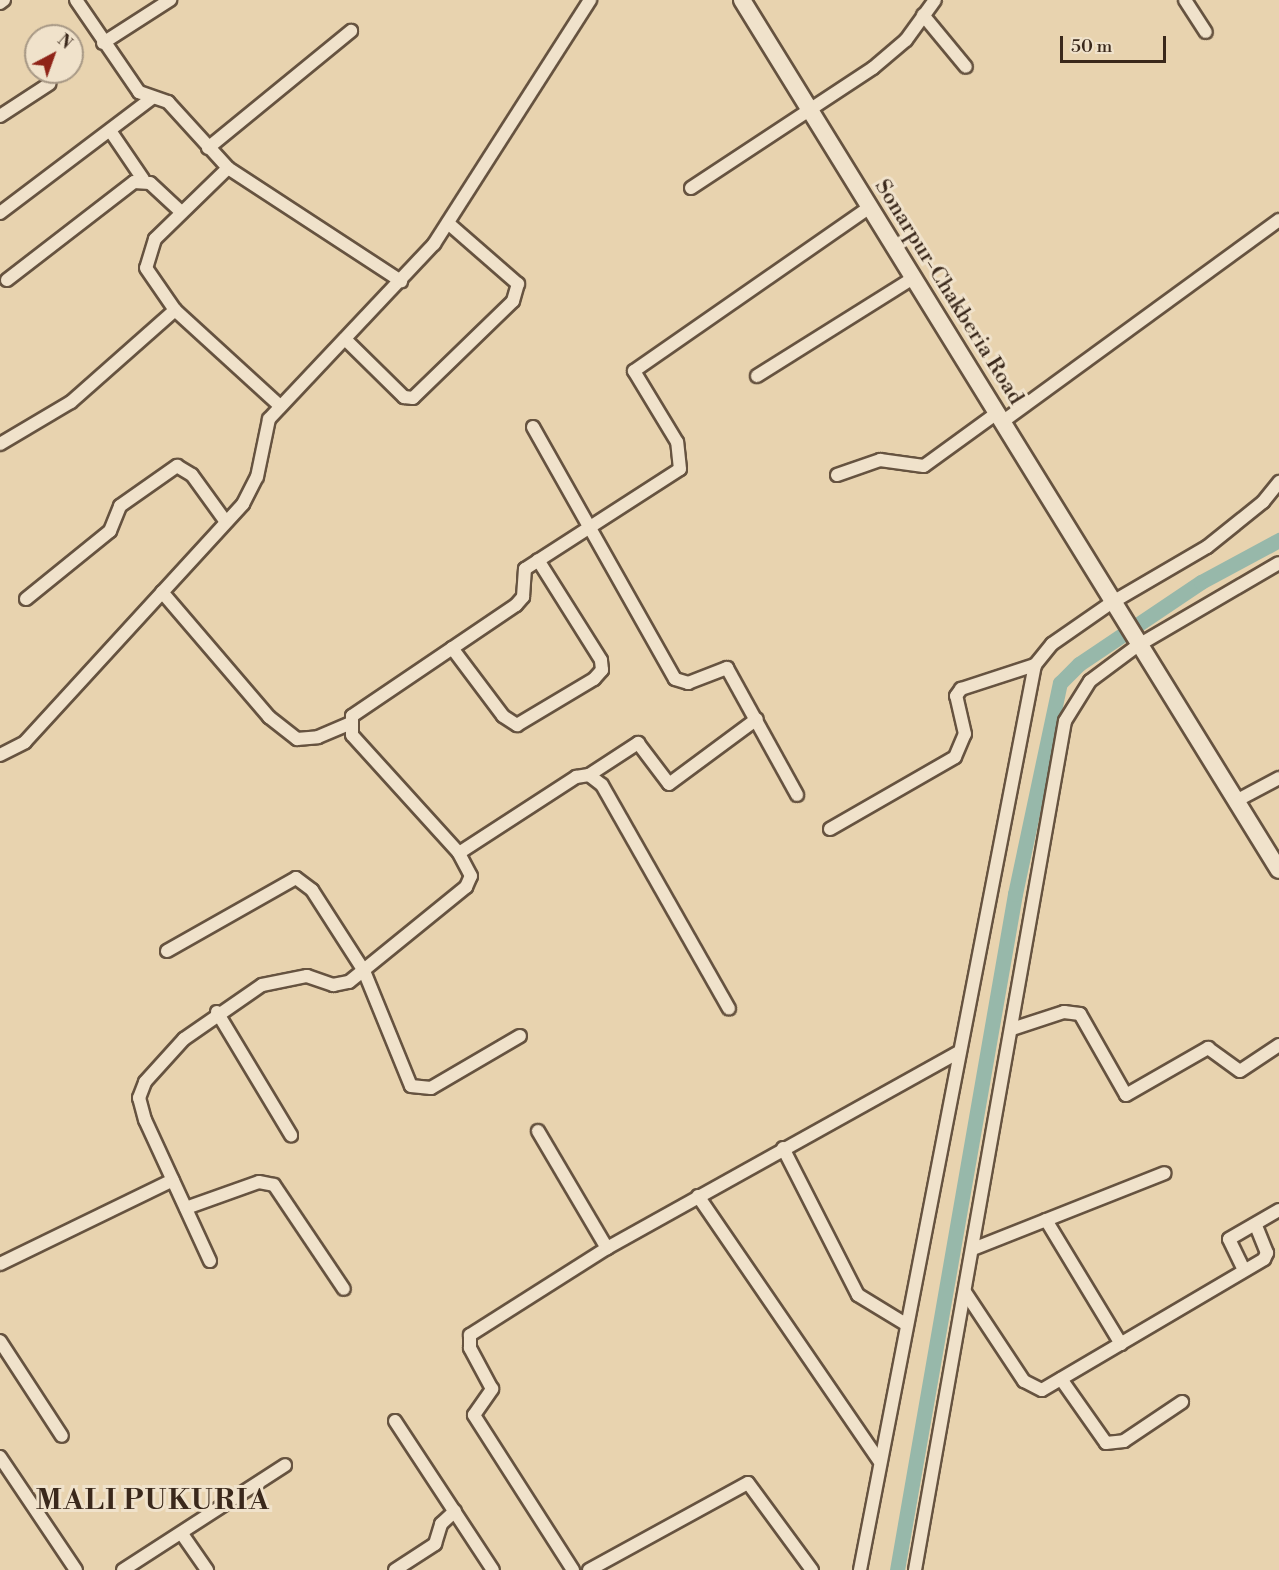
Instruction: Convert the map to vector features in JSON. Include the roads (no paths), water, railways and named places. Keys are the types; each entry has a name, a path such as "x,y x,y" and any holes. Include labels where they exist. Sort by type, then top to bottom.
{"main road":[{"name":"Sonarpur-Chakberia Road","path":"742,0 1136,643"},
{"path":"1136,643 1279,870"}],"street":[{"path":"0,3 4,0"},
{"path":"76,0 103,43 139,92 151,99 168,102 228,168 401,281"},
{"path":"103,43 170,0"},
{"path":"0,755 25,742 253,491 262,434 279,405 401,281 448,223 590,0"},
{"path":"691,188 881,62 935,0"},
{"path":"1185,0 1206,32"},
{"path":"923,15 966,67"},
{"path":"208,148 351,31"},
{"path":"0,116 48,84"},
{"path":"0,213 111,132 151,99"},
{"path":"111,132 142,179 180,211"},
{"path":"228,168 180,211 147,254 146,268 175,310 279,405"},
{"path":"7,280 142,179"},
{"path":"162,592 269,717 297,739 318,737 348,724 352,716 516,605 523,597 525,569 680,469 677,442 634,371 870,207"},
{"path":"837,475 880,460 924,466 999,417 1279,220"},
{"path":"345,339 404,397 413,398 513,301 518,284 448,223"},
{"path":"757,376 913,278"},
{"path":"0,444 71,402 175,310"},
{"path":"533,427 592,527 675,679 688,683 727,668 797,795"},
{"path":"26,599 110,531 120,506 177,466 192,476 226,522"},
{"path":"860,1570 904,1323 1035,665 1052,644 1207,547 1263,502 1279,482"},
{"path":"452,648 503,716 517,726 594,679 602,670 601,660 538,560"},
{"path":"915,1570 1065,721 1090,681 1136,643 1279,563"},
{"path":"830,829 955,756 965,734 956,696 961,688 1035,665"},
{"path":"459,853 576,777 589,775 631,743 638,743 669,784 757,719"},
{"path":"210,1261 139,1098 160,1064 216,1012 284,978 307,976 333,985 349,982 466,887 471,876 459,853 348,724"},
{"path":"589,775 602,785 729,1009"},
{"path":"1236,801 1279,778"},
{"path":"167,951 296,878 312,890 364,971 406,1078 419,1090 520,1036"},
{"path":"216,1012 291,1135"},
{"path":"1012,1029 1064,1012 1080,1014 1126,1095 1208,1048 1240,1071 1279,1044"},
{"path":"573,1570 474,1415 492,1389 468,1341 474,1331 607,1248 959,1052"},
{"path":"538,1131 607,1248"},
{"path":"783,1148 853,1288 867,1303 904,1323"},
{"path":"973,1249 1165,1173"},
{"path":"0,1264 173,1180"},
{"path":"186,1208 259,1182 274,1185 344,1289"},
{"path":"698,1197 879,1460"},
{"path":"1244,1270 1229,1239 1279,1210"},
{"path":"1046,1221 1121,1344"},
{"path":"965,1292 1024,1381 1042,1390 1244,1270 1267,1253 1255,1224"},
{"path":"0,1341 62,1436"},
{"path":"1061,1379 1106,1443 1124,1441 1182,1402"},
{"path":"395,1421 493,1570"},
{"path":"0,1457 76,1570"},
{"path":"123,1570 182,1534 285,1465"},
{"path":"589,1570 748,1483 812,1570"},
{"path":"395,1570 435,1544 441,1524 455,1511"},
{"path":"182,1534 207,1570"}],"waterway":[{"path":"897,1570 1015,894 1060,683 1079,664 1201,582 1279,540"}],"district":[{"name":"MALI PUKURIA","path":"153,1501"}]}
